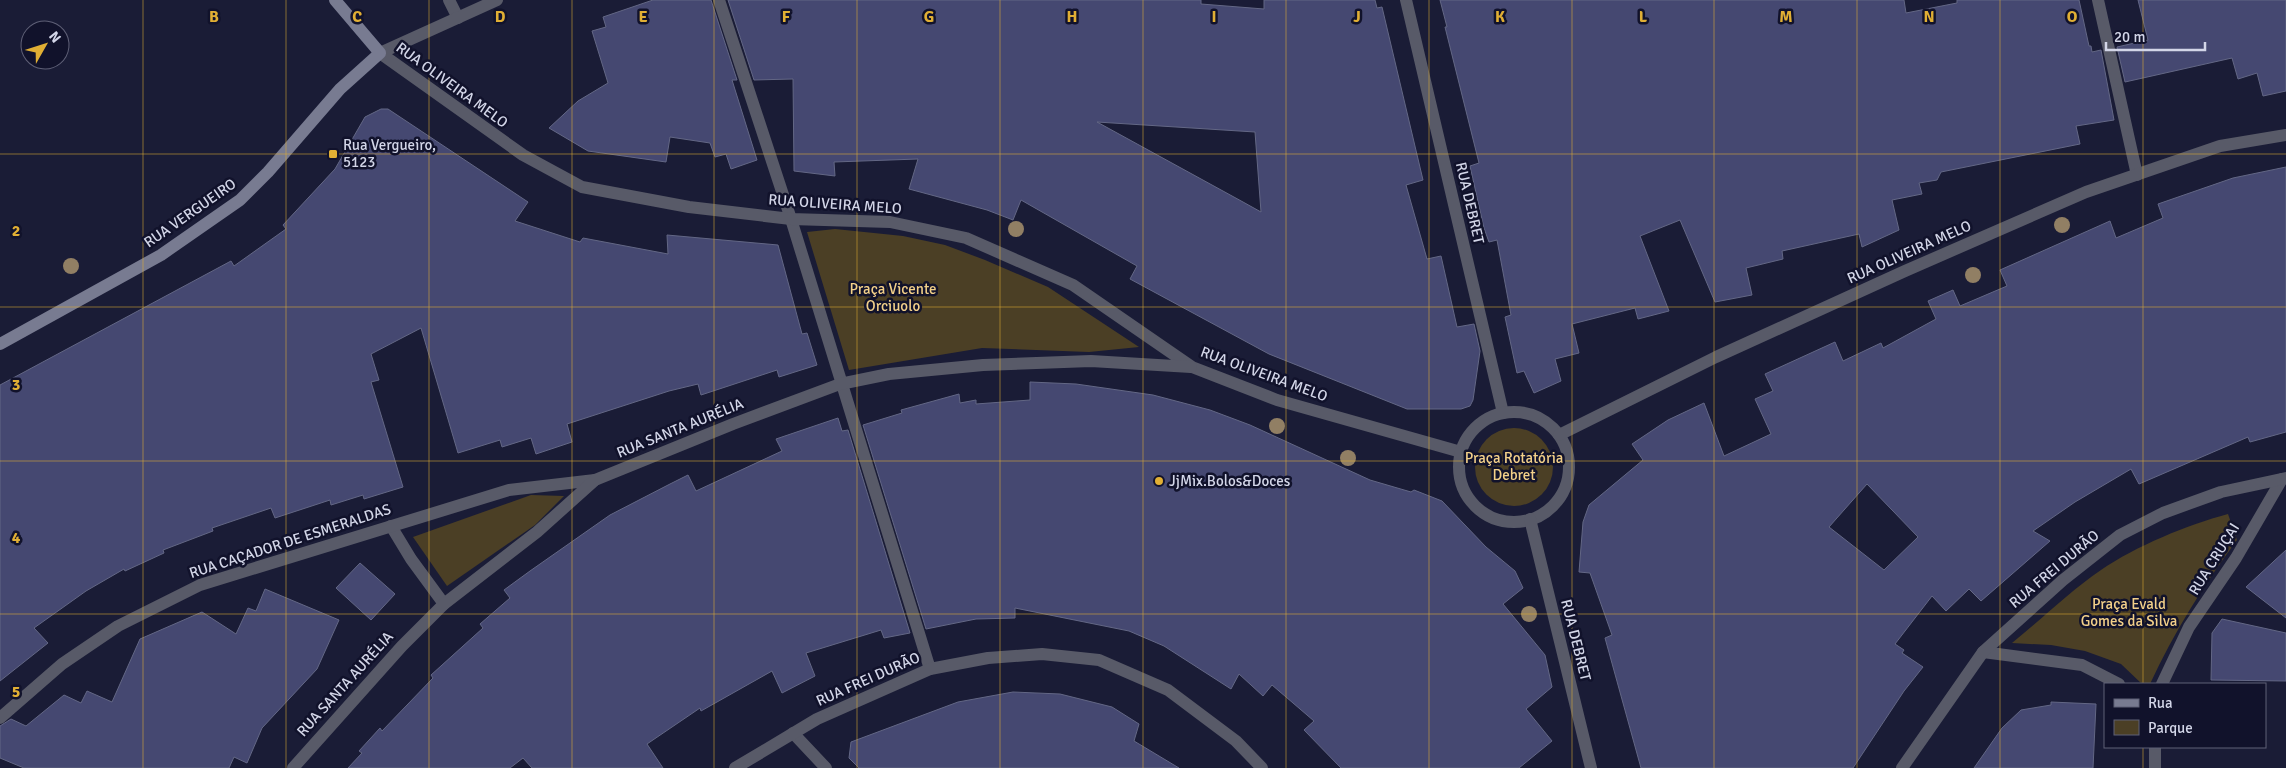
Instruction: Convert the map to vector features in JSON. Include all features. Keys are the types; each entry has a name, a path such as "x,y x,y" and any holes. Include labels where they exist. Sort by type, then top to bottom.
{"main road":[{"path":"335,0 380,53"},
{"name":"RUA VERGUEIRO","path":"0,344 161,255 240,200 268,172 340,89 380,53"}],"street":[{"path":"450,0 458,18"},
{"path":"380,53 497,0"},
{"path":"719,0 791,219 840,384 930,669"},
{"name":"RUA DEBRET","path":"1406,0 1502,413"},
{"path":"2098,0 2137,175"},
{"name":"RUA OLIVEIRA MELO","path":"380,53 522,156 582,187 688,207 791,219 890,222 966,238 1073,285 1192,367 1277,400 1461,452"},
{"name":"RUA OLIVEIRA MELO","path":"1559,435 1716,357 1905,271 2086,192 2220,146 2286,135"},
{"name":"RUA SANTA AURÉLIA","path":"293,768 402,646 444,604 537,532 595,480 733,424 840,384 889,374 983,365 1090,361 1192,367"},
{"path":"1518,412 1534,416 1547,423 1559,435 1567,451 1569,469 1566,487 1556,503 1542,515 1530,519 1506,522 1488,516 1474,504 1463,489 1459,471 1461,452 1467,439 1476,427 1488,418 1502,413 1518,412"},
{"name":"RUA FREI DURÃO","path":"1902,768 1983,652 2063,580 2120,535 2163,513 2221,492 2284,478"},
{"name":"RUA CRUÇAI","path":"2162,683 2189,628 2236,558 2284,478"},
{"name":"RUA CAÇADOR DE ESMERALDAS","path":"0,718 62,664 110,631 200,584 509,490 595,480"},
{"name":"RUA DEBRET","path":"1530,519 1591,768"},
{"path":"391,526 411,559 444,604"},
{"path":"1983,652 2082,666 2117,683"},
{"name":"RUA FREI DURÃO","path":"735,768 817,719 930,669 988,658 1042,654 1099,660 1168,690 1236,741 1262,768"},
{"path":"792,733 826,768"},
{"path":"2155,748 2156,768"}],"green space":[{"name":"Praça Vicente Orciuolo","path":"835,229 903,236 945,245 985,260 1048,287 1139,347 1089,352 982,348 849,370 807,232"},
{"name":"Praça Rotatória Debret","path":"1514,428 1529,431 1541,440 1550,452 1553,467 1550,482 1541,494 1529,503 1514,506 1499,503 1487,494 1478,482 1475,467 1478,452 1487,440 1499,431"},
{"path":"531,495 564,496 535,525 447,586 413,537"},
{"name":"Praça Evald Gomes da Silva","path":"2228,514 2237,540 2190,610 2150,683 2141,683 2121,664 2085,651 2051,645 2012,643 2101,570 2162,537"}],"building":[{"path":"653,0 711,0 737,80 732,80 757,160 731,169 726,154 715,157 710,143 670,137 666,162 588,151 549,128 578,101 608,83 592,31 606,27 603,17"},
{"path":"728,0 1201,0 1201,4 1264,9 1264,0 1375,0 1377,8 1382,7 1423,180 1406,185 1427,259 1441,256 1457,327 1474,324 1480,351 1473,400 1470,406 1461,409 1407,409 1269,354 1130,279 1137,266 1021,200 1013,220 987,210 909,189 918,159 834,162 835,176 794,171 793,79 754,80","holes":["1097,122 1255,132 1261,212"]},
{"path":"1440,0 1904,0 1906,13 1957,3 1957,0 2079,0 2089,46 2091,46 2092,52 2101,50 2114,120 2076,126 2080,144 1941,172 1937,180 1919,183 1922,194 1892,200 1899,230 1862,247 1859,234 1782,251 1783,259 1746,268 1752,295 1715,302 1680,220 1640,236 1669,311 1638,319 1635,308 1572,324 1579,353 1555,359 1561,381 1534,393 1524,371 1517,373 1505,317 1511,315 1497,240 1489,242 1484,228 1470,166 1479,163"},
{"path":"2138,0 2286,0 2286,91 2263,96 2257,73 2238,79 2232,58 2125,82 2117,47 2148,40"},
{"path":"381,109 388,109 528,202 515,221 580,242 583,238 668,254 667,235 778,245 802,334 807,333 817,365 779,377 777,370 701,395 698,384 669,391 567,424 572,442 536,454 531,438 502,447 500,440 458,453 421,328 371,354 379,380 371,382 403,487 364,499 363,495 331,505 330,500 275,518 271,508 212,528 213,531 163,550 164,553 125,571 124,569 86,591 34,628 48,643 0,681 0,385 231,261 234,266 286,229 283,225 335,169 365,117"},
{"path":"2286,167 2286,432 2250,442 2248,437 2139,484 2131,469 2075,502 2033,531 2050,541 1981,601 1969,589 1946,611 1932,596 1895,644 1904,650 1902,653 1923,667 1904,691 1853,768 1641,768 1605,638 1612,635 1590,573 1579,572 1583,522 1589,505 1643,460 1632,444 1668,420 1704,403 1724,456 1771,434 1755,399 1773,391 1765,374 1835,342 1843,361 1881,343 1883,348 1936,319 1928,301 1953,290 1960,306 2007,286 2000,270 2110,221 2116,238 2163,218 2158,204 2233,178","holes":["1867,484 1918,537 1884,570 1829,527"]},
{"path":"1030,382 1076,384 1153,395 1210,410 1250,425 1370,480 1411,492 1414,490 1442,501 1486,547 1515,571 1523,588 1503,604 1545,655 1552,687 1526,709 1552,741 1519,768 1341,768 1304,730 1314,721 1272,685 1263,696 1239,674 1231,689 1164,646 1129,631 1015,608 1015,618 976,619 926,629 863,425 902,413 901,410 959,394 960,403 976,400 976,404 1030,400"},
{"path":"838,418 842,431 848,430 910,633 884,638 881,630 806,653 815,676 782,693 772,671 701,711 700,708 647,744 663,768 532,768 523,758 510,768 348,768 362,753 359,751 380,728 382,731 433,678 431,675 483,628 480,624 510,598 504,590 530,571 610,515 688,475 696,491 782,451 776,439"},
{"path":"2286,550 2286,618 2246,587"},
{"path":"360,563 395,594 371,620 336,588"},
{"path":"265,589 339,620 317,669 262,728 247,763 234,757 229,768 24,768 0,758 0,726 11,719 26,726 64,695 81,703 87,691 112,702 140,639 202,612 236,634 248,608 256,611"},
{"path":"2222,619 2286,633 2286,681 2211,680 2212,633"},
{"path":"1013,692 1060,694 1112,707 1139,724 1134,741 1179,768 859,768 849,758 851,742 958,702"},
{"path":"2051,702 2096,704 2093,768 1974,768 2002,728 2021,710 2051,705"}],"place":[{"name":"Rua Vergueiro, 5123","path":"333,154"},
{"name":"JjMix.Bolos&Doces","path":"1159,481"}]}
